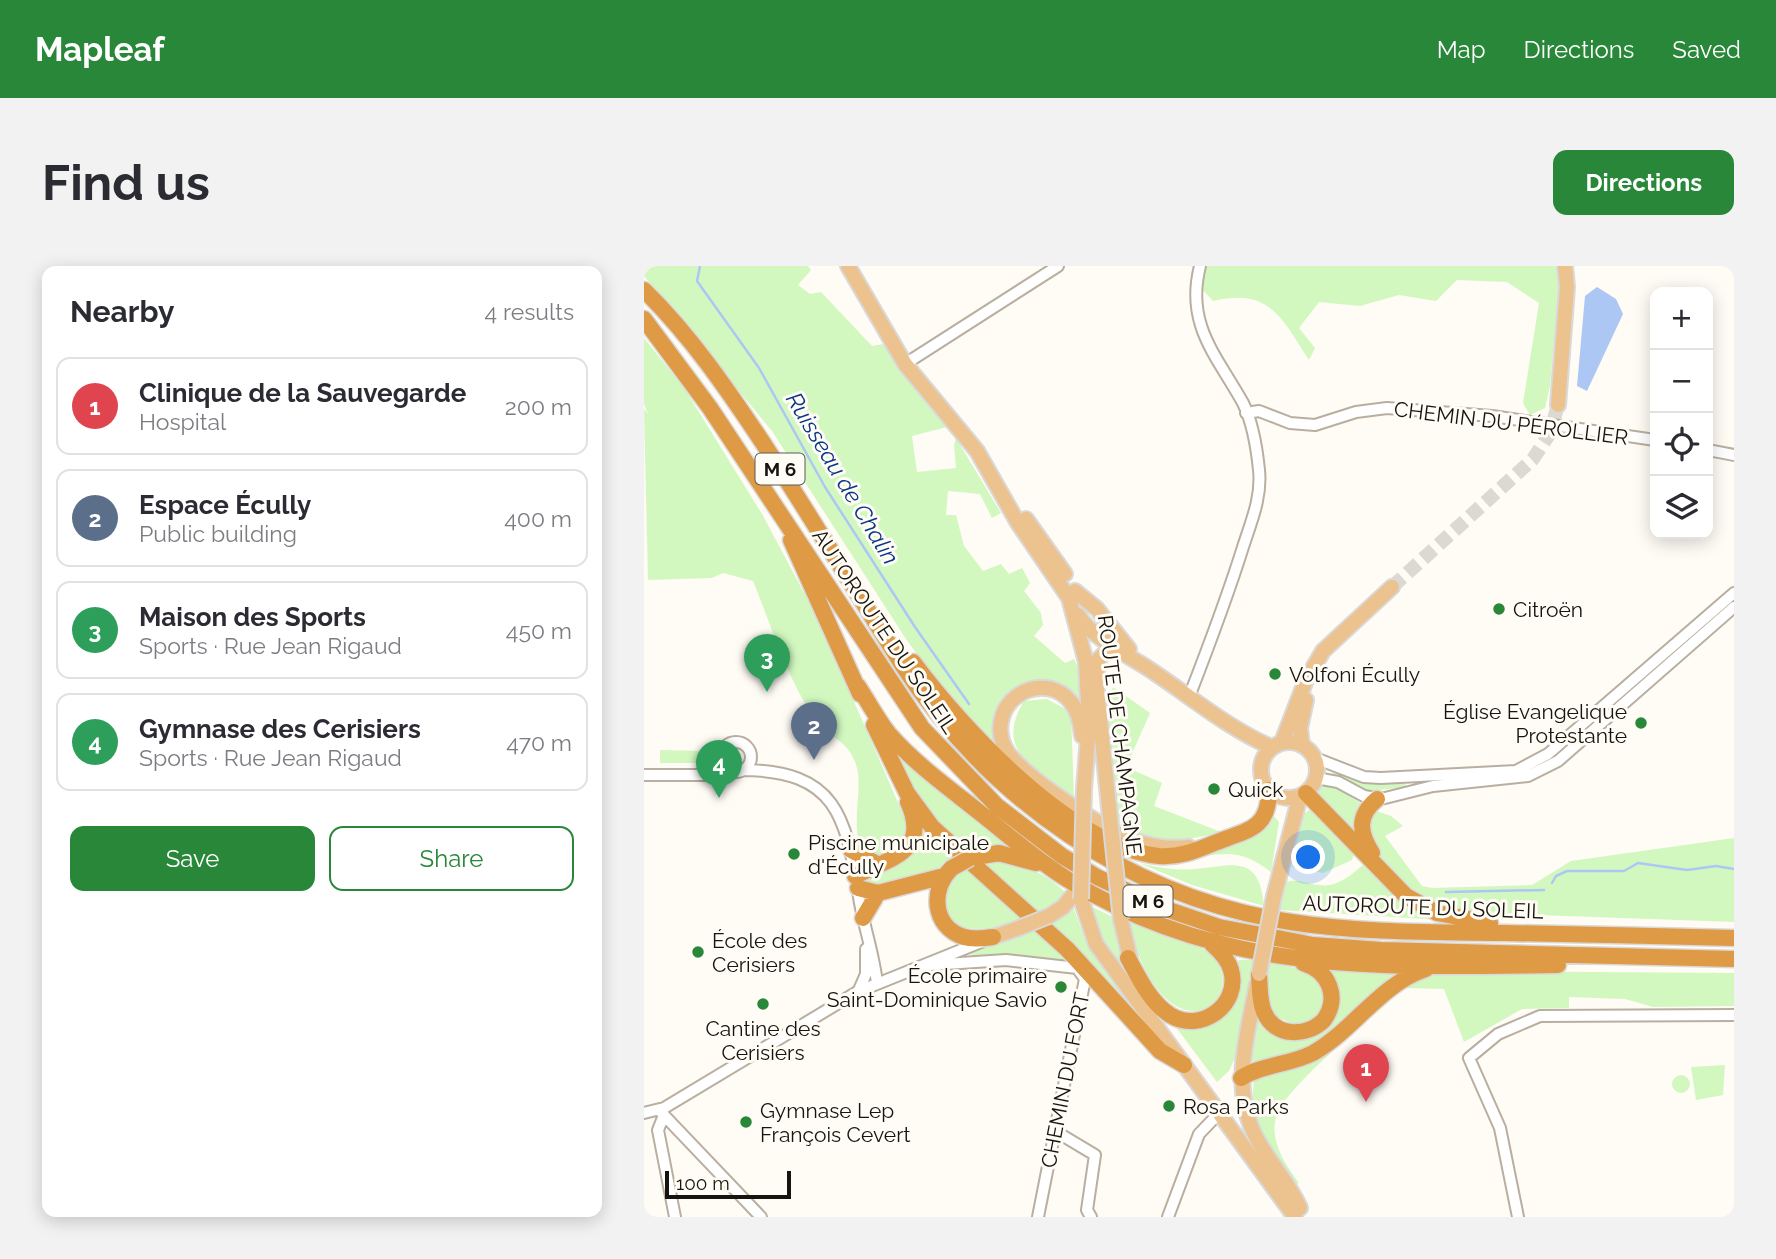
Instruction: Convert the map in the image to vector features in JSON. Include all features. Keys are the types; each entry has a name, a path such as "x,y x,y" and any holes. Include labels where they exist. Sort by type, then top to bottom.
{"highway":[{"name":"AUTOROUTE DU SOLEIL","path":"644,290 691,341 728,391 855,585 904,666 964,746 1031,809 1090,849 1130,871 1207,903 1291,922 1382,931 1734,938"},
{"name":"AUTOROUTE DU SOLEIL","path":"644,320 698,389 785,524 810,556 898,695 945,755 1028,831 1062,856 1116,887 1166,909 1219,927 1313,945 1381,950 1734,959"},
{"path":"785,524 912,810 913,833 905,852 895,859 877,864 857,882 878,893"},
{"path":"855,585 880,613 922,674 1021,780 1067,815 1132,851 1160,856 1189,853 1253,830 1262,822 1268,809 1269,790"},
{"path":"858,685 887,732 906,752 1055,871 1130,913 1212,943 1291,959 1317,968 1331,988 1328,1014 1309,1030 1290,1032 1271,1022 1261,1004 1259,974"},
{"path":"895,771 916,807 947,843 1099,980 1160,1051 1184,1065"},
{"path":"1303,794 1415,902 1458,919 1595,929 1632,935"},
{"path":"1377,799 1364,812 1361,835 1383,873"},
{"path":"851,850 877,864"},
{"path":"863,918 878,893 948,872 970,858 1007,854 1055,871"},
{"path":"948,872 937,887 937,901 946,925 965,937 993,937"},
{"path":"1128,958 1147,990 1167,1013 1184,1021 1196,1021 1218,1012 1226,1002 1232,986 1228,961 1212,943"},
{"path":"1291,959 1437,966 1612,964 1635,956"},
{"path":"1241,1078 1255,1070 1315,1051 1399,981 1437,966"}],"main road":[{"name":"ROUTE DE CHAMPAGNE","path":"848,266 905,364 959,425 1076,591 1088,629 1096,684 1121,920 1128,958 1146,999 1221,1110"},
{"path":"1558,405 1567,287 1565,266"},
{"name":"ROUTE DE CHAMPAGNE","path":"984,462 1018,523 1066,591 1086,662 1089,745 1078,892 1093,938 1184,1065 1221,1110"},
{"path":"1303,794 1284,798 1269,790 1261,775 1272,749 1313,666 1323,652 1392,587"},
{"path":"1076,591 1097,609 1147,668"},
{"path":"1072,606 1088,629 1237,732 1272,749 1302,744"},
{"path":"1301,1214 1256,1137 1246,1112 1241,1078 1274,896 1303,794 1316,778 1315,758 1302,744 1302,712 1314,681 1357,620"},
{"path":"1096,684 1098,660 1107,651 1121,653"},
{"path":"1084,789 1082,736 1073,704 1063,694 1048,688 1023,691 1005,709 1000,723 1002,741 1012,757 1058,794 1103,824 1145,844 1184,848 1222,840"},
{"path":"993,937 1048,916 1063,907 1078,892"},
{"path":"1221,1110 1301,1214"}],"street":[{"path":"905,364 1058,266"},
{"path":"1189,697 1226,601 1259,493 1259,466 1246,413 1204,340 1198,315 1196,279 1200,266"},
{"name":"CHEMIN DU PÉROLLIER","path":"1246,413 1259,411 1290,423 1315,425 1356,412 1387,408 1492,416 1650,439"},
{"path":"1713,451 1734,455"},
{"path":"1315,758 1364,777 1516,772 1548,754 1734,593"},
{"path":"1316,778 1338,782 1377,799 1433,786 1528,776 1558,761 1734,607"},
{"path":"1590,732 1595,712"},
{"path":"724,765 723,750 731,743 743,744 750,758 769,770 805,782 824,796 843,821 877,983"},
{"path":"741,771 750,758"},
{"path":"724,765 733,771 769,770"},
{"path":"644,775 702,775 724,765"},
{"path":"858,992 866,974 863,918"},
{"path":"644,1113 662,1112 858,992 930,965 946,955 993,937"},
{"name":"CHEMIN DU FORT","path":"930,965 1006,960 1077,968 1085,979 1038,1217"},
{"path":"1518,1217 1500,1129 1469,1058 1475,1052 1498,1034 1540,1016 1734,1016"},
{"path":"1168,1217 1199,1134 1221,1110"},
{"path":"662,1112 658,1130 675,1217"},
{"path":"662,1112 761,1217"},
{"path":"1055,1131 1096,1155 1087,1210 1091,1217"}],"green space":[{"path":"644,266 808,266 811,270 798,285 810,294 821,292 872,346 883,344 910,384 947,427 912,436 917,472 956,468 956,438 1001,513 992,518 980,494 948,491 946,515 956,515 964,546 983,571 1001,564 1009,574 1022,568 1030,583 1024,591 1041,613 1043,625 1034,636 1065,663 1074,659 1081,673 1078,699 1051,685 1026,684 998,715 993,746 951,701 906,639 772,431 644,276"},
{"path":"1203,266 1555,266 1560,272 1550,386 1545,408 1530,415 1523,403 1539,303 1507,282 1457,280 1436,301 1399,295 1360,306 1319,302 1299,328 1315,348 1309,360 1281,319 1261,303 1232,298 1213,301 1200,287"},
{"path":"644,338 684,388 762,514 818,619 906,821 904,839 888,858 873,855 863,848 858,838 859,781 853,758 844,745 820,725 804,702 787,668 753,581 723,573 712,578 648,580 644,409 648,414 644,404"},
{"path":"1113,687 1150,713 1126,767 1162,783 1154,806 1221,832 1180,840 1150,838 1137,834 1116,817 1106,706"},
{"path":"1047,699 1071,712 1074,798 1033,768 1016,746 1013,734 1024,701"},
{"path":"660,750 705,751 705,763 660,763"},
{"path":"893,750 1014,850 965,852 922,806 906,780"},
{"path":"1333,770 1402,781 1408,787 1369,791 1332,775"},
{"path":"1319,783 1332,784 1363,805 1357,838 1314,793"},
{"path":"1312,808 1354,854 1352,860 1323,873 1292,867 1301,816"},
{"path":"1376,811 1391,816 1403,826 1385,836 1422,886 1432,888 1532,885 1571,861 1734,838 1734,922 1458,912 1410,890 1385,867 1376,853 1366,818"},
{"path":"1273,815 1279,822 1271,872 1238,855 1217,854 1181,860"},
{"path":"921,821 953,858 945,865 925,874 869,886 865,879"},
{"path":"999,860 1034,871 1065,892 1054,908 1036,916 975,861"},
{"path":"1139,863 1180,869 1241,866 1256,877 1264,906 1192,885"},
{"path":"1364,864 1386,886 1442,920 1279,910 1286,882 1332,885"},
{"path":"964,866 1024,919 990,928 955,928 943,914 942,890"},
{"path":"1072,904 1086,941 1157,1040 1043,925 1058,918"},
{"path":"1088,905 1113,917 1118,947 1129,978 1095,928"},
{"path":"1129,922 1183,940 1209,953 1220,968 1223,983 1218,997 1208,1007 1195,1011 1178,1007 1161,993 1139,956"},
{"path":"1037,927 1075,962 960,954"},
{"path":"1239,960 1253,960 1235,1058 1229,1071 1217,1082 1172,1022 1206,1024"},
{"path":"1269,962 1304,972 1319,983 1322,1003 1317,1017 1299,1026 1270,1014 1265,983"},
{"path":"1324,967 1399,973 1312,1048 1255,1066 1252,1060 1259,1014 1279,1034 1333,1015"},
{"path":"1464,971 1734,973 1734,1006 1653,1007 1625,999 1569,997 1569,1008 1522,1009 1464,1042 1444,989 1405,988 1315,1068 1284,1101 1277,1114 1275,1133 1279,1151 1299,1183 1291,1186 1260,1137 1254,1112 1254,1080 1287,1065 1386,995 1429,974"},
{"path":"1725,1065 1723,1095 1696,1100 1691,1067"},
{"path":"1681,1075 1689,1080 1690,1084 1685,1092 1681,1093 1673,1088 1672,1084 1677,1076"}],"water":[{"path":"1597,287 1616,299 1623,314 1587,391 1577,386 1585,296"}],"waterway":[{"name":"Ruisseau de Chalin","path":"700,266 697,281 759,368 825,487 915,627 969,704"},
{"name":"Ruisseau de Chalin","path":"1552,883 1556,876 1567,871 1624,871 1638,863 1687,870 1716,866 1734,869"},
{"name":"Ruisseau de Chalin","path":"1446,892 1544,890"}],"tunnel":[{"path":"1392,587 1533,459 1550,433 1558,405"}],"place":[{"name":"Citroën","path":"1499,609"},
{"name":"Volfoni Écully","path":"1275,674"},
{"name":"Maison des Sports","path":"767,692"},
{"name":"Église Evangelique Protestante","path":"1641,723"},
{"name":"Espace Écully","path":"814,760"},
{"name":"Quick","path":"1214,789"},
{"name":"Gymnase des Cerisiers","path":"719,798"},
{"name":"Piscine municipale d'Écully","path":"794,854"},
{"name":"École des Cerisiers","path":"698,952"},
{"name":"École primaire Saint-Dominique Savio","path":"1061,987"},
{"name":"Cantine des Cerisiers","path":"763,1004"},
{"name":"Clinique de la Sauvegarde","path":"1366,1102"},
{"name":"Rosa Parks","path":"1169,1106"},
{"name":"Gymnase Lep François Cevert","path":"746,1122"}]}
